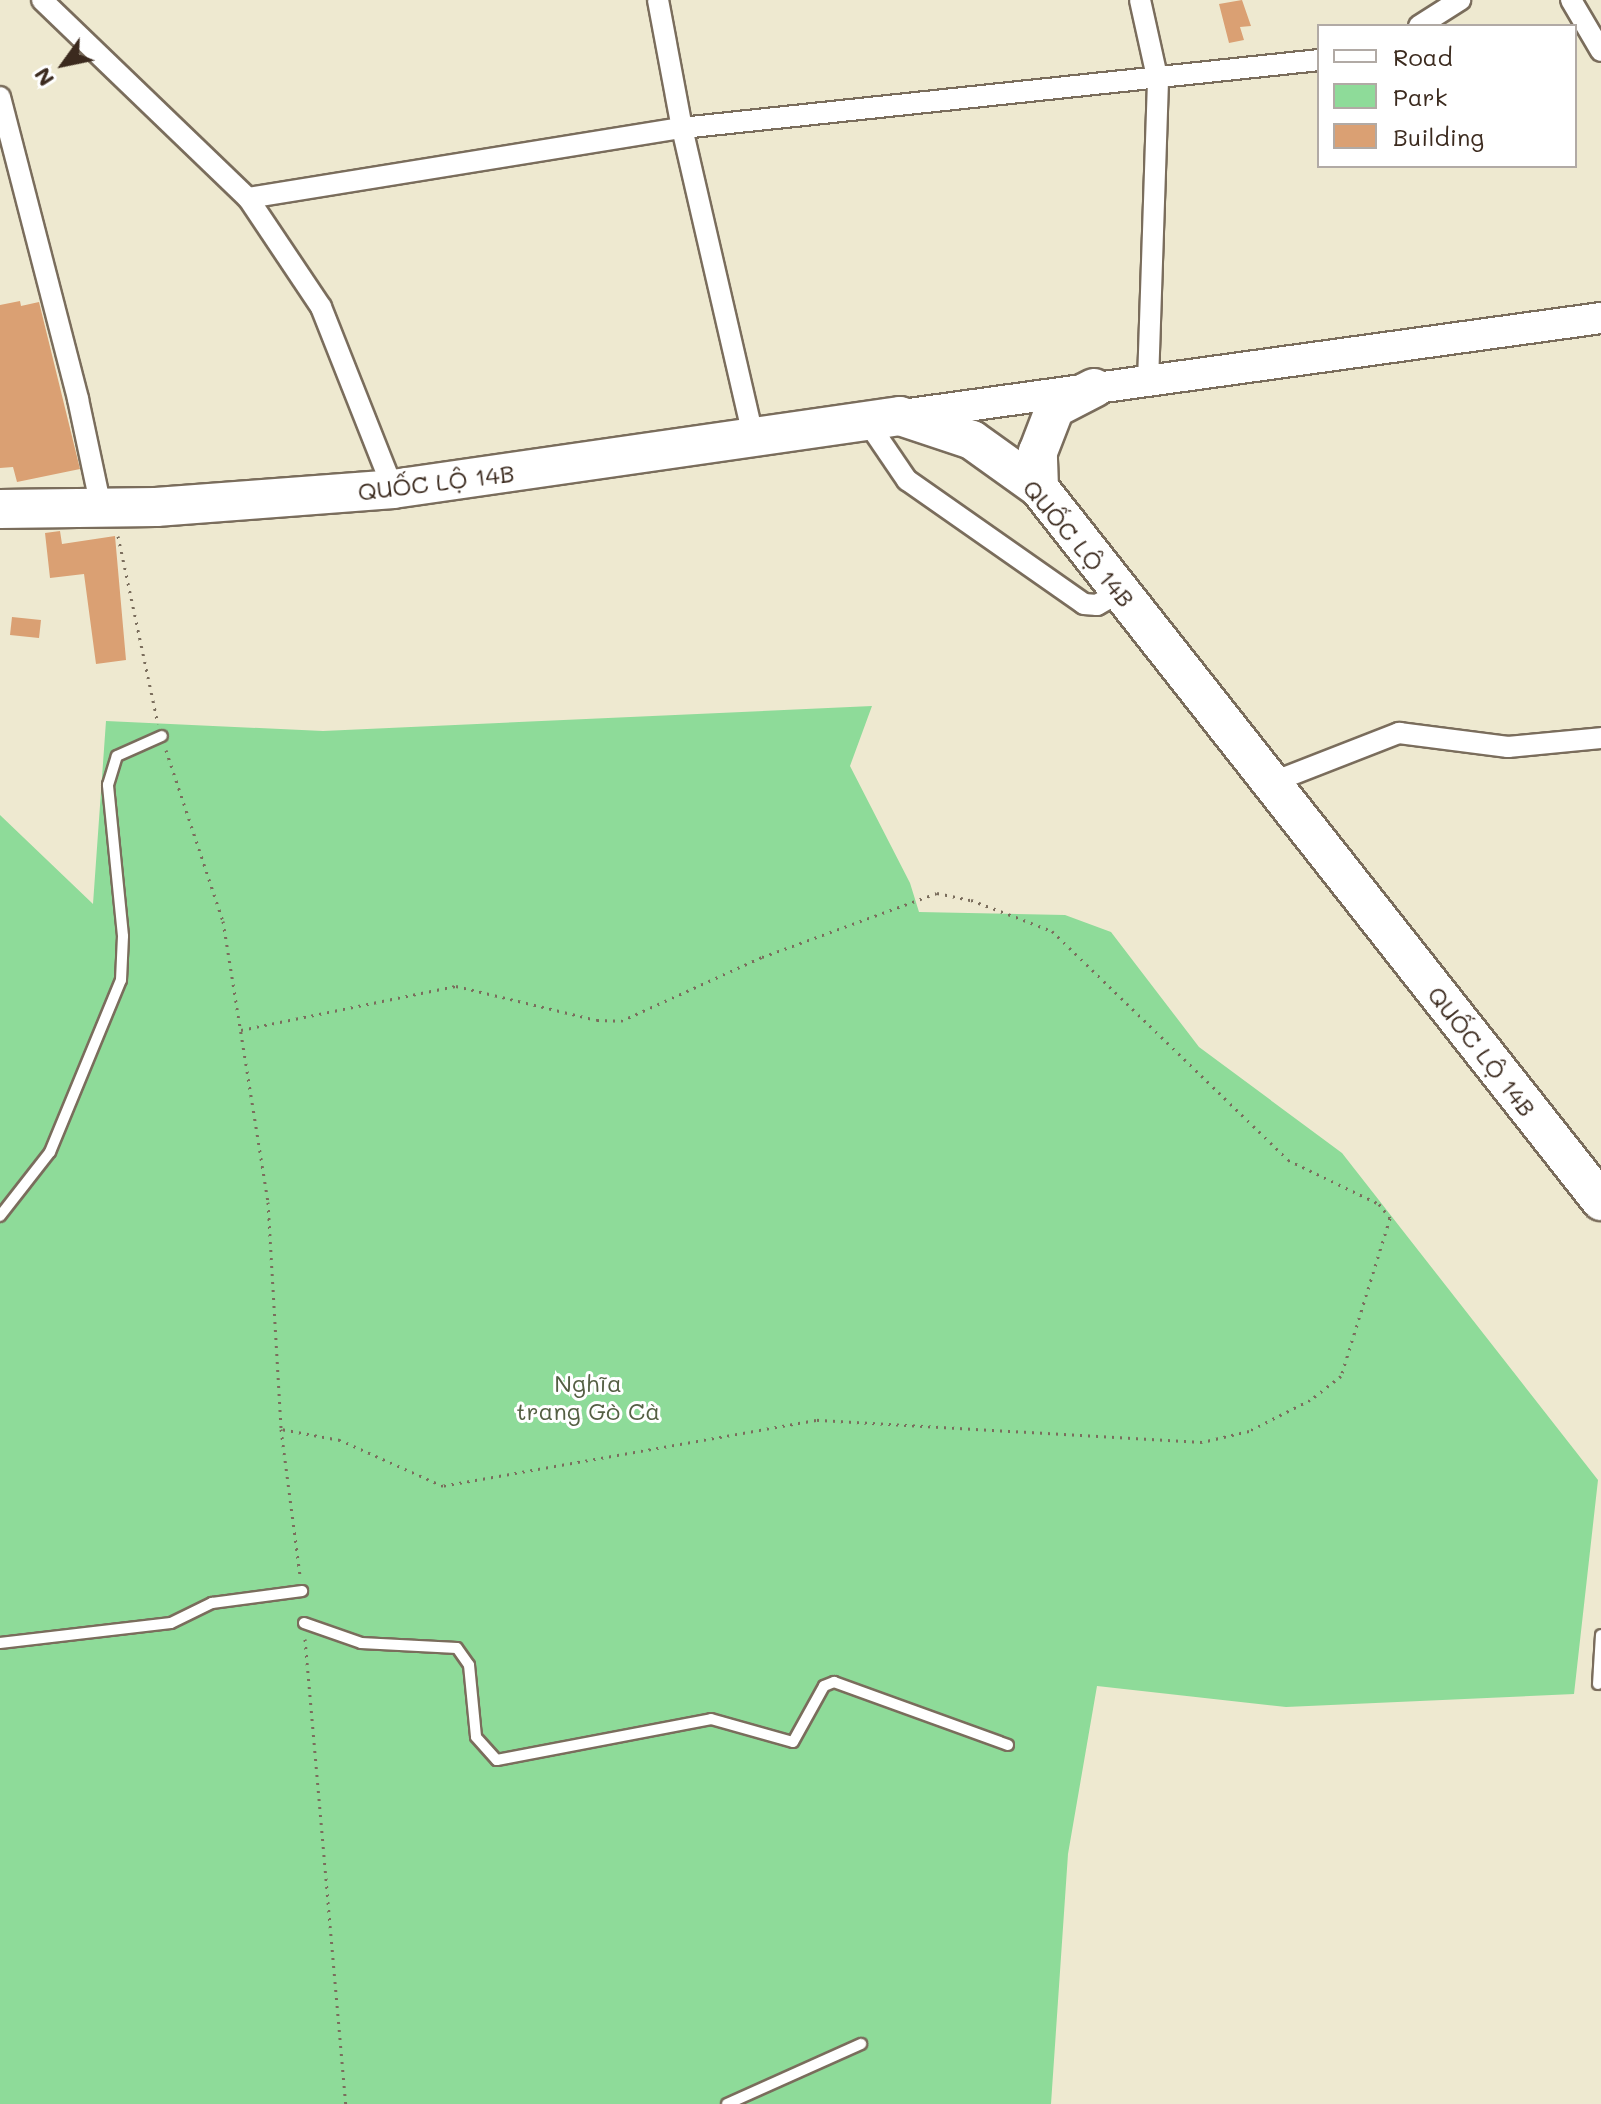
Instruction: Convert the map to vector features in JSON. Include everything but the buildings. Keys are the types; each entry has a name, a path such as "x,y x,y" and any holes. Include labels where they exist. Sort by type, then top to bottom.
{"highway":[{"path":"1039,488 1038,452 1055,408 1094,388"},
{"name":"QUỐC LỘ 14B","path":"0,509 106,508 393,489 754,441 883,418 972,440 1039,488 1268,784 1601,1201"}],"main road":[{"path":"883,418 1601,318"}],"street":[{"path":"42,0 248,198 321,307 393,489"},
{"path":"658,0 682,128 754,441"},
{"path":"1140,0 1158,81 1148,381"},
{"path":"1422,24 1460,0"},
{"path":"1571,0 1601,51"},
{"path":"248,198 682,128 1158,81 1317,60"},
{"path":"0,97 106,508"},
{"path":"883,418 907,480 1084,604 1097,605 1121,591"},
{"path":"1268,784 1399,733 1508,747 1601,738"}],"lane":[{"path":"0,1216 50,1152 121,980 123,936 108,785 110,768 125,749 162,736"},
{"path":"0,1643 171,1623 220,1601 302,1591"},
{"path":"304,1623 361,1643 457,1648 469,1665 476,1737 497,1760 711,1719 793,1742 824,1686 834,1682 1008,1745"},
{"path":"1598,1684 1601,1635"},
{"path":"727,2104 861,2044"}],"path":[{"path":"106,508 145,682 223,921 268,1202 281,1429 302,1591"},
{"path":"241,1030 456,986 597,1020 621,1021 762,957 937,893 971,900 1052,931 1288,1160 1379,1204 1390,1218 1390,1230 1341,1376 1310,1400 1249,1431 1202,1442 816,1420 443,1486 340,1440 281,1429"},
{"path":"304,1623 346,2104"}],"green space":[{"name":"Nghĩa trang Gò Cà","path":"872,706 850,766 910,883 919,912 1065,915 1111,932 1199,1047 1342,1153 1598,1480 1574,1694 1286,1707 1097,1686 1068,1854 1051,2104 0,2104 0,815 93,904 106,721 323,731"}]}
